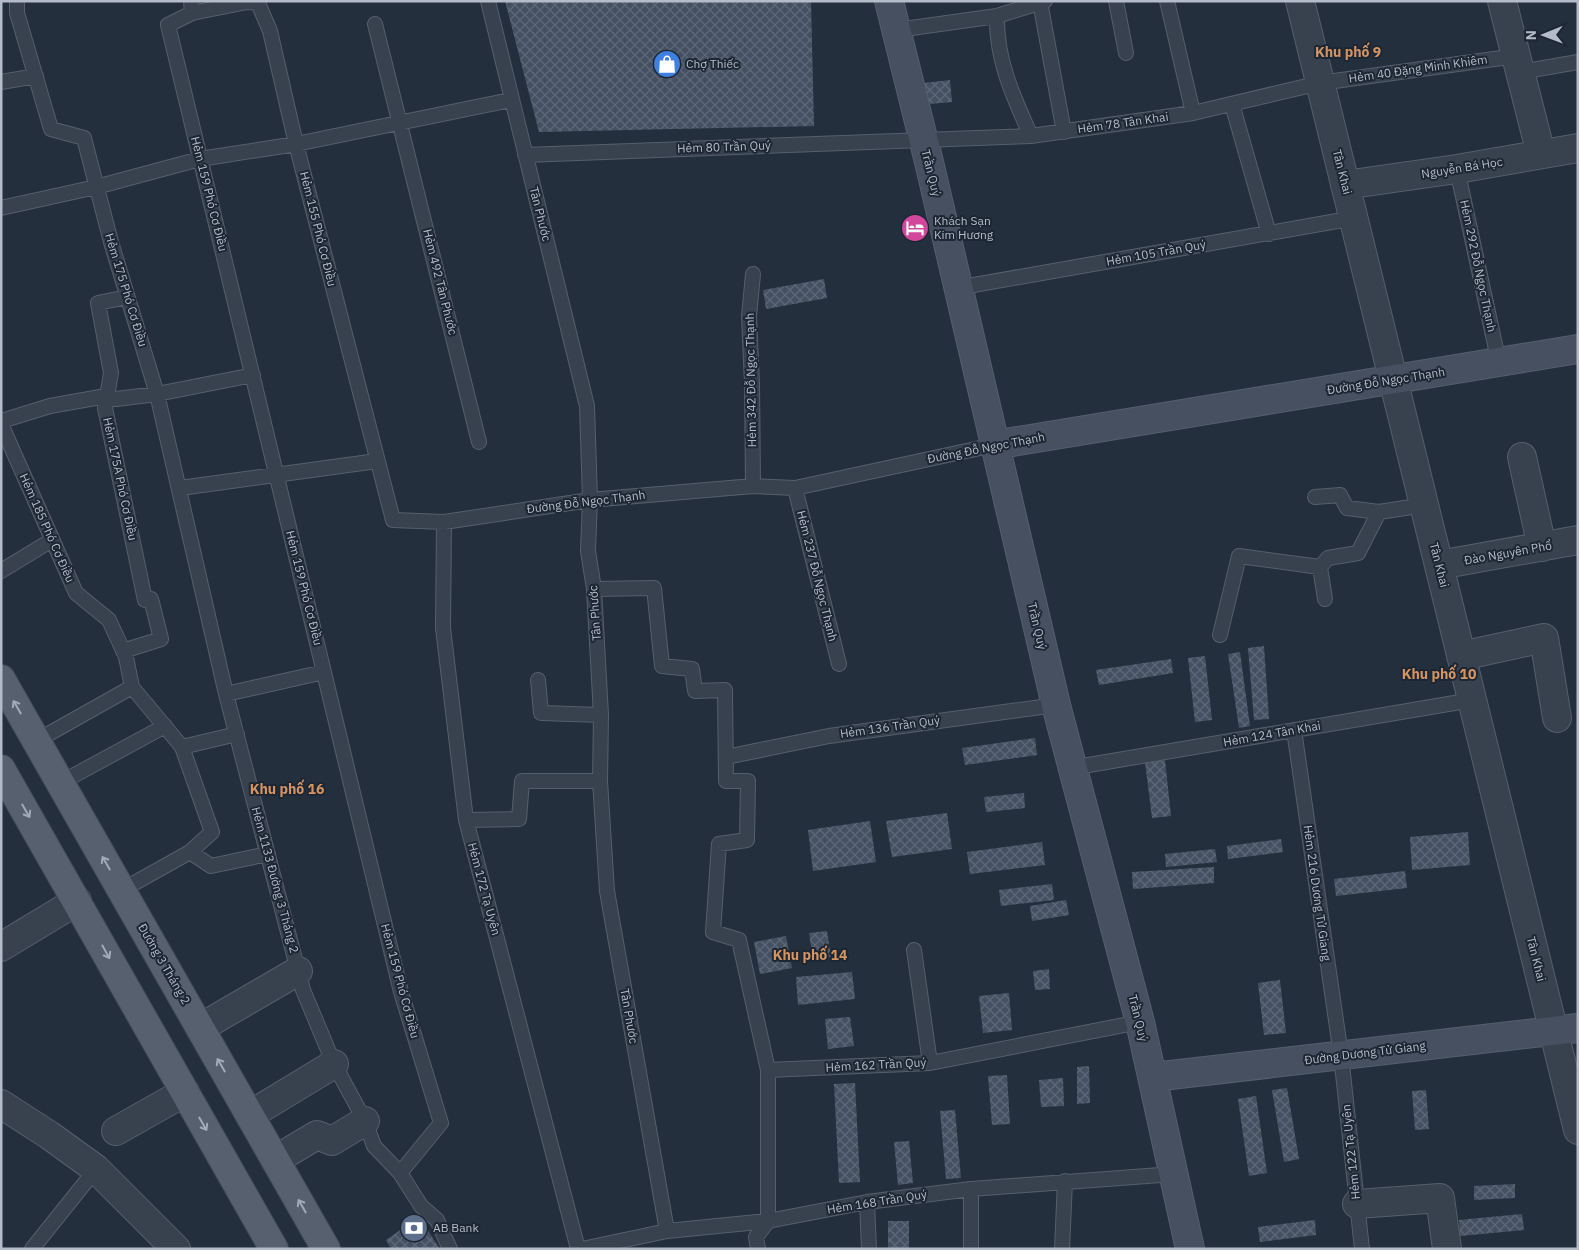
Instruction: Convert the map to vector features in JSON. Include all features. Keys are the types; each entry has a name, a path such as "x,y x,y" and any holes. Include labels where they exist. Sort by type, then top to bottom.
{"main road":[{"name":"Đường 3 Tháng 2","path":"1,680 326,1249"},
{"path":"1,769 274,1249"}],"street":[{"name":"Trần Quý","path":"889,1 898,30 1056,705 1140,1022 1190,1249"},
{"name":"Tân Khai","path":"1300,1 1472,700 1566,1029 1578,1130"},
{"path":"1502,1 1541,154"},
{"name":"Nguyễn Bá Học","path":"1345,185 1457,169 1578,148"},
{"name":"Đường Đỗ Ngọc Thạnh","path":"994,445 1578,349"},
{"path":"1522,457 1542,547"},
{"name":"Đào Nguyên Phổ","path":"1439,565 1578,540"},
{"path":"1461,656 1544,638 1557,718"},
{"path":"1,947 77,901"},
{"path":"200,1028 298,971"},
{"name":"Đường Dương Tử Giang","path":"1153,1077 1566,1029"},
{"path":"250,1115 334,1064"},
{"path":"116,1131 185,1092"},
{"path":"1,1104 49,1135 96,1170 176,1249"},
{"path":"276,1160 317,1135 332,1141 365,1121"},
{"path":"1357,1204 1440,1198 1447,1249"}],"lane":[{"name":"Hẻm 175 Phó Cơ Điều","path":"17,1 18,13 51,129 84,138 127,297 157,394 206,604"},
{"name":"Tân Phước","path":"488,1 510,100 587,406 590,500 588,551 594,589 601,715 600,781 607,891 667,1232"},
{"path":"1116,1 1126,53"},
{"path":"1167,1 1193,113"},
{"name":"Hẻm 155 Phó Cơ Điều","path":"191,7 246,2 258,3 270,31 296,144 376,461 393,520"},
{"path":"898,30 997,16 1018,5 1042,2 1064,132"},
{"name":"Hẻm 159 Phó Cơ Điều","path":"191,7 168,25 401,992 440,1123 400,1173"},
{"path":"997,16 996,33 1004,73 1031,136"},
{"name":"Hẻm 492 Tân Phước","path":"375,24 479,442"},
{"name":"Hẻm 40 Đặng Minh Khiêm","path":"1320,82 1518,64 1578,62"},
{"path":"1,82 36,76"},
{"name":"Hẻm 78 Tân Khai","path":"922,139 1031,136 1064,132 1193,113 1320,82"},
{"path":"1,208 96,187 200,159 296,144 400,121 510,100"},
{"path":"1232,104 1269,234"},
{"name":"Hẻm 80 Trần Quý","path":"525,155 922,139"},
{"name":"Hẻm 292 Đỗ Ngọc Thạnh","path":"1457,169 1499,363"},
{"name":"Hẻm 105 Trần Quý","path":"957,288 1354,218"},
{"name":"Hẻm 342 Đỗ Ngọc Thạnh","path":"753,274 749,316 753,486"},
{"name":"Hẻm 175A Phó Cơ Điều","path":"123,651 160,639 151,599 145,600 105,408 111,373 98,303 127,297"},
{"path":"1,422 50,406 106,396 116,399 157,394 253,375"},
{"name":"Hẻm 185 Phó Cơ Điều","path":"1,422 6,445 76,593 109,620 123,651"},
{"name":"Đường Đỗ Ngọc Thạnh","path":"393,520 444,522 590,500 753,486 795,488 994,445"},
{"path":"180,488 376,461"},
{"name":"Hẻm 237 Đỗ Ngọc Thạnh","path":"795,488 838,664"},
{"path":"1315,497 1340,495 1347,508 1379,512 1424,505"},
{"path":"1320,567 1328,558 1358,553 1379,512"},
{"name":"Hẻm 172 Tạ Uyên","path":"444,522 443,628 466,820 580,1249"},
{"path":"1,571 52,540"},
{"path":"1220,635 1240,556 1320,567"},
{"path":"1320,567 1325,599"},
{"path":"594,589 654,588 662,666 692,669 695,691 725,690 726,781 748,781 747,840 719,844 713,932 739,940 768,1070 768,1221 756,1237 758,1249"},
{"name":"Hẻm 1133 Đường 3 Tháng 2","path":"206,604 226,694 303,990 334,1064 365,1121 374,1146 400,1173 421,1206 437,1220 450,1249"},
{"path":"122,890 190,852 212,832 182,747 132,687 123,651"},
{"path":"226,694 324,672"},
{"path":"538,680 541,713 601,715"},
{"path":"36,741 132,687"},
{"name":"Hẻm 124 Tân Khai","path":"1072,768 1472,700"},
{"name":"Hẻm 136 Trần Quý","path":"726,757 829,736 1056,705"},
{"path":"60,783 165,726"},
{"name":"Hẻm 216 Dương Tử Giang","path":"1294,730 1341,1055"},
{"path":"182,747 237,734"},
{"path":"466,820 520,819 522,781 600,781"},
{"path":"190,852 211,866 268,854"},
{"path":"914,950 930,1062"},
{"name":"Hẻm 162 Trần Quý","path":"768,1070 930,1062 1140,1022"},
{"name":"Hẻm 122 Tạ Uyên","path":"1341,1055 1362,1249"},
{"path":"32,1249 96,1170"},
{"name":"Hẻm 168 Trần Quý","path":"580,1249 667,1232 768,1221 867,1202 971,1189 1174,1174"},
{"path":"1062,1249 1065,1181"},
{"path":"971,1189 971,1249"},
{"path":"867,1202 869,1249"}],"building":[{"name":"Chợ Thiếc","path":"505,1 811,1 814,126 539,132"},
{"path":"950,80 952,102 917,105 915,84"},
{"path":"824,279 827,298 766,309 763,290"},
{"path":"1264,646 1269,719 1254,720 1248,648"},
{"path":"1240,652 1250,726 1239,728 1228,654"},
{"path":"1205,656 1212,720 1195,722 1188,658"},
{"path":"1171,659 1173,673 1099,685 1096,670"},
{"path":"1035,738 1037,755 965,765 962,748"},
{"path":"1165,760 1171,816 1152,818 1145,762"},
{"path":"1024,793 1025,808 986,812 984,797"},
{"path":"947,813 952,849 892,857 886,821"},
{"path":"870,821 876,862 813,871 808,830"},
{"path":"1468,832 1470,865 1412,870 1410,837"},
{"path":"1281,839 1283,852 1228,859 1227,846"},
{"path":"1042,842 1045,865 970,874 967,852"},
{"path":"1215,849 1217,862 1166,867 1165,854"},
{"path":"1214,867 1214,883 1133,889 1132,872"},
{"path":"1405,871 1407,888 1336,896 1334,879"},
{"path":"1052,884 1054,900 1001,906 999,890"},
{"path":"1066,900 1069,915 1032,921 1030,906"},
{"path":"827,931 831,957 813,960 809,933"},
{"path":"786,936 792,968 760,974 754,942"},
{"path":"1049,969 1050,989 1035,990 1033,971"},
{"path":"852,972 855,999 798,1005 796,977"},
{"path":"1280,980 1286,1033 1264,1035 1258,983"},
{"path":"1009,993 1012,1030 983,1033 979,996"},
{"path":"850,1017 854,1046 828,1049 825,1019"},
{"path":"1089,1066 1090,1103 1077,1104 1077,1067"},
{"path":"1007,1075 1010,1124 992,1125 988,1076"},
{"path":"1063,1078 1064,1106 1041,1107 1039,1080"},
{"path":"855,1083 860,1182 839,1183 834,1084"},
{"path":"1287,1088 1299,1159 1284,1162 1272,1090"},
{"path":"1426,1090 1429,1129 1415,1130 1412,1091"},
{"path":"1256,1096 1267,1173 1249,1176 1238,1099"},
{"path":"955,1110 961,1178 946,1179 940,1111"},
{"path":"909,1141 913,1183 898,1185 894,1142"},
{"path":"1515,1184 1515,1198 1474,1200 1474,1186"},
{"path":"1522,1214 1524,1230 1460,1236 1459,1220"},
{"name":"AB Bank","path":"419,1217 440,1249 391,1249 386,1240"},
{"path":"1315,1220 1316,1235 1260,1242 1258,1227"},
{"path":"888,1221 909,1221 909,1249 888,1249"}],"place":[{"name":"Chợ Thiếc","path":"667,64"},
{"name":"Khách Sạn Kim Hương","path":"915,228"},
{"name":"AB Bank","path":"414,1228"}],"district":[{"name":"Khu phố 9","path":"1348,52"},
{"name":"Khu phố 10","path":"1439,674"},
{"name":"Khu phố 16","path":"287,789"},
{"name":"Khu phố 14","path":"810,955"}]}
